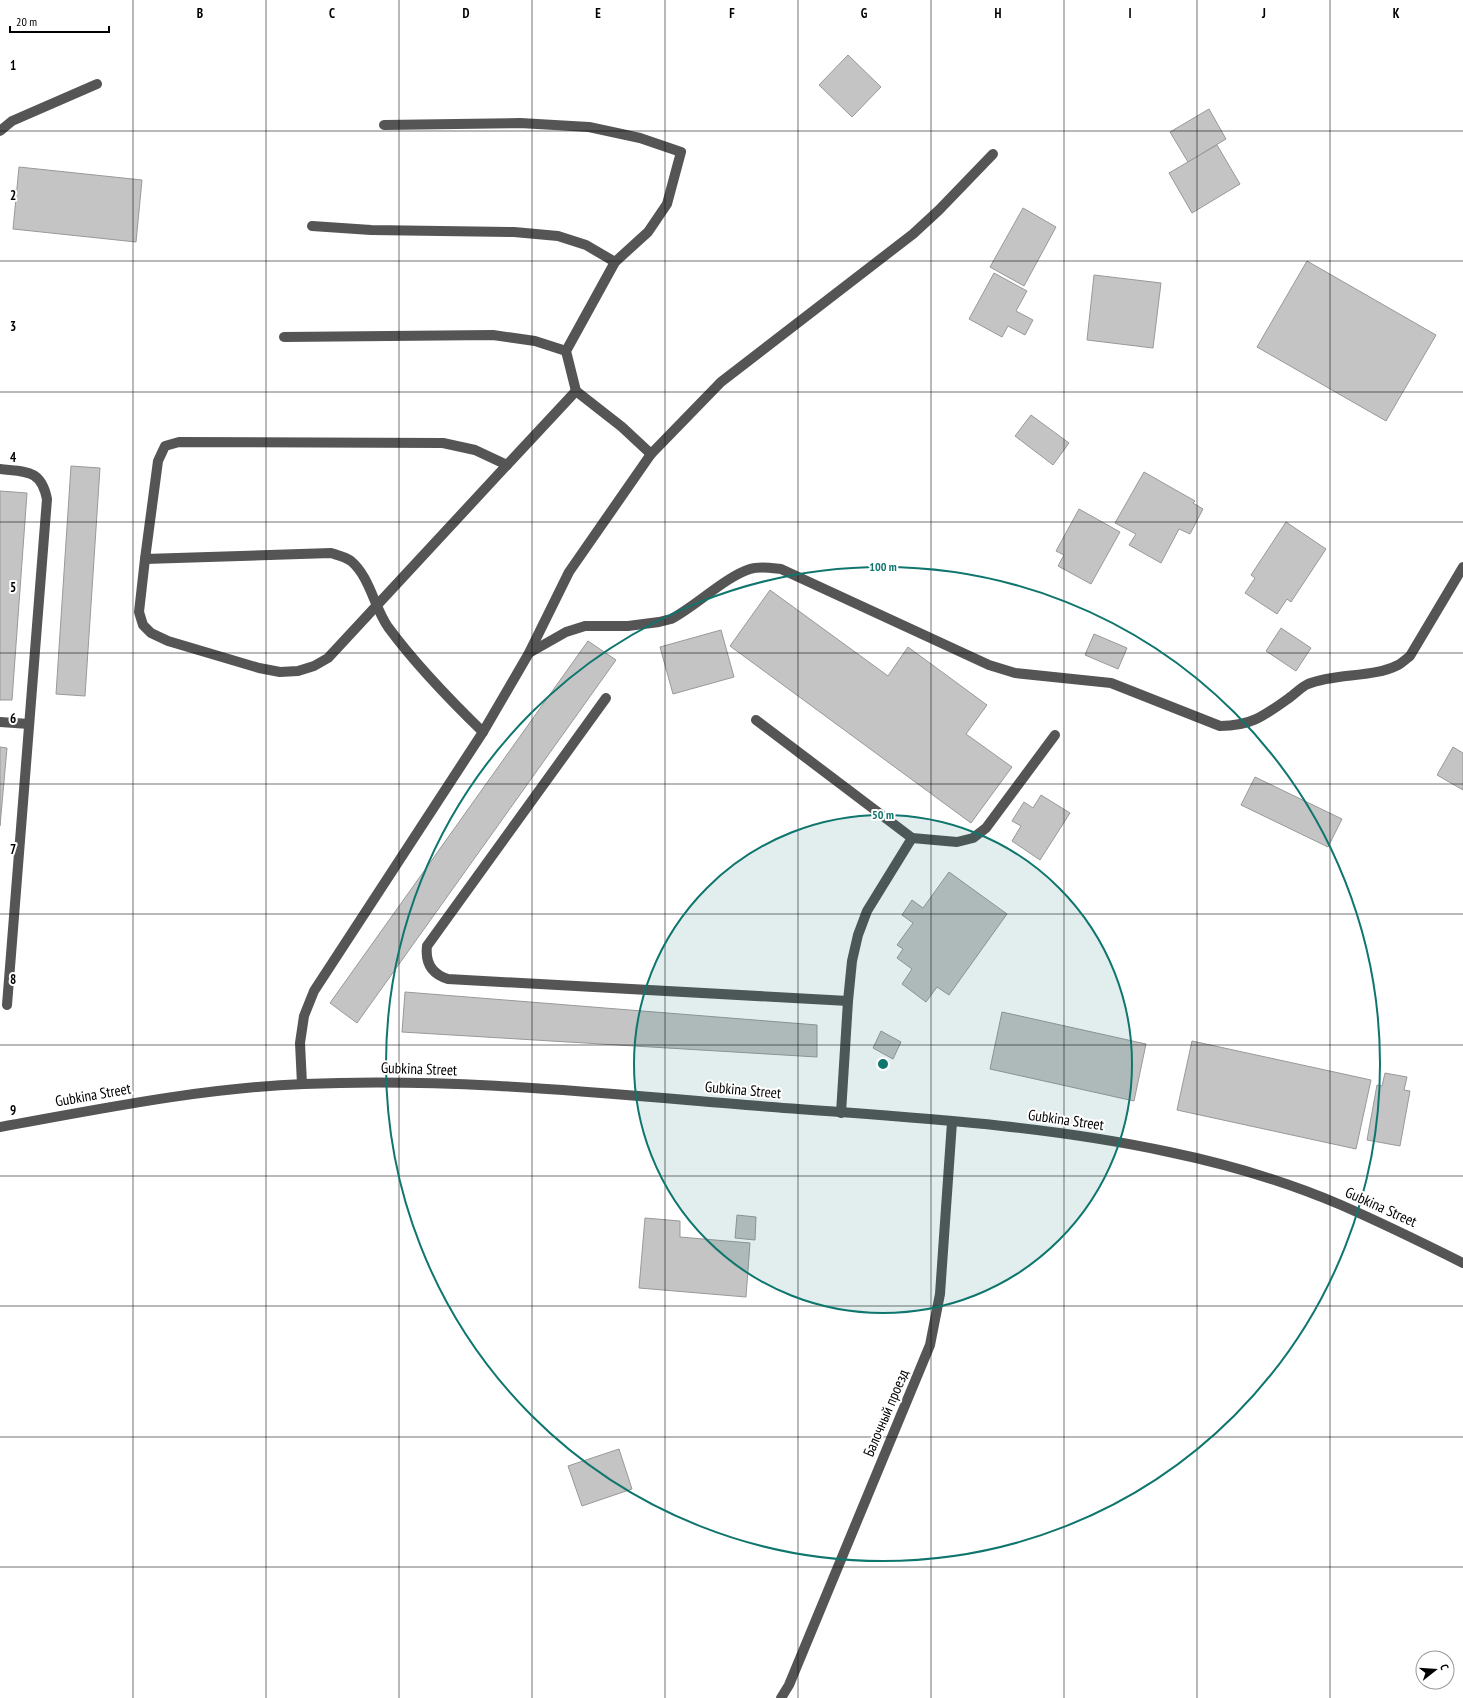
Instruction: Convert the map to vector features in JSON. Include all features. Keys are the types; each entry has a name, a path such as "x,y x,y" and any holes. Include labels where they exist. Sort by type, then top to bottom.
{"street":[{"path":"0,131 12,121 97,84"},
{"path":"384,125 520,123 589,127 640,138 681,152 667,204 648,232 615,262 566,351 576,391 622,427 651,454"},
{"path":"302,1084 300,1043 304,1016 314,991 483,732 529,652 569,572 651,454 721,382 913,234 939,210 993,154"},
{"path":"312,226 371,230 514,232 558,236 586,244 615,262"},
{"path":"284,337 493,335 535,341 566,351"},
{"path":"507,466 475,450 442,443 179,442 165,446 158,461 145,559 139,612 143,625 151,633 168,641 259,668 280,672 314,666 328,658 375,606 507,466 576,391"},
{"path":"0,469 31,473 38,477 44,487 47,499 7,1005"},
{"path":"145,559 331,553 350,560 361,574 375,606 388,627 445,695 483,732"},
{"path":"529,652 566,632 585,626 628,626 671,619 735,576 750,569 763,567 781,569 988,665 1015,673 1111,683 1220,726 1236,726 1251,723 1264,716 1307,684 1327,678 1383,670 1398,665 1410,656 1463,567"},
{"path":"606,698 427,946 426,954 428,964 439,976 448,979 848,1001"},
{"path":"756,720 912,838 957,842 973,838 986,828 1055,735"},
{"path":"0,722 29,724"},
{"path":"842,1113 848,1001 852,961 858,935 867,911 912,838"},
{"name":"Gubkina Street","path":"0,1127 135,1102 302,1084 402,1082 557,1090 998,1126 1090,1138 1170,1152 1260,1176 1338,1204 1463,1263"},
{"name":"Балочный проезд","path":"781,1698 789,1685 930,1345 940,1294 952,1122"}],"building":[{"path":"848,55 881,87 852,117 819,85"},
{"path":"1209,109 1226,139 1188,162 1170,132"},
{"path":"1217,145 1240,184 1192,213 1169,173"},
{"path":"19,167 142,180 136,242 13,229"},
{"path":"1023,208 1056,227 1024,286 990,267"},
{"path":"1307,261 1436,335 1386,421 1257,347"},
{"path":"994,273 1027,291 1016,311 1033,320 1025,335 1008,326 1002,337 969,319"},
{"path":"1094,275 1161,283 1153,348 1087,340"},
{"path":"1031,415 1069,443 1053,465 1015,436"},
{"path":"71,466 100,468 85,696 56,694"},
{"path":"1144,472 1195,501 1193,503 1203,509 1190,534 1179,529 1161,563 1129,545 1136,534 1115,523"},
{"path":"0,491 27,493 12,700 0,700"},
{"path":"1079,509 1120,532 1091,584 1058,566 1064,555 1056,551"},
{"path":"1286,522 1326,549 1291,602 1287,599 1277,614 1245,593 1255,578 1251,575"},
{"path":"770,590 888,676 908,647 987,705 966,734 1012,767 971,823 730,646"},
{"path":"1281,628 1311,648 1296,671 1266,651"},
{"path":"721,630 734,677 673,694 660,647"},
{"path":"1094,634 1127,648 1118,669 1085,655"},
{"path":"588,641 616,660 357,1023 330,1003"},
{"path":"0,747 7,748 0,826"},
{"path":"1453,747 1463,753 1463,790 1437,775"},
{"path":"1255,777 1342,819 1328,847 1241,805"},
{"path":"1041,795 1070,813 1040,860 1012,841 1021,826 1012,821 1024,802 1033,808"},
{"path":"949,872 1007,914 949,995 937,987 926,1002 902,984 912,969 897,958 903,949 897,945 913,923 902,915 912,900 923,908"},
{"path":"405,992 817,1025 817,1057 402,1032"},
{"path":"1002,1012 1146,1044 1134,1101 990,1069"},
{"path":"881,1031 901,1042 893,1059 873,1048"},
{"path":"1192,1041 1371,1080 1356,1149 1177,1110"},
{"path":"1385,1073 1407,1077 1404,1090 1410,1091 1400,1146 1367,1140 1377,1085 1382,1086"},
{"path":"737,1215 756,1217 755,1240 735,1238"},
{"path":"645,1218 680,1221 680,1237 750,1243 746,1297 639,1288"},
{"path":"619,1449 632,1489 582,1506 568,1466"}]}
